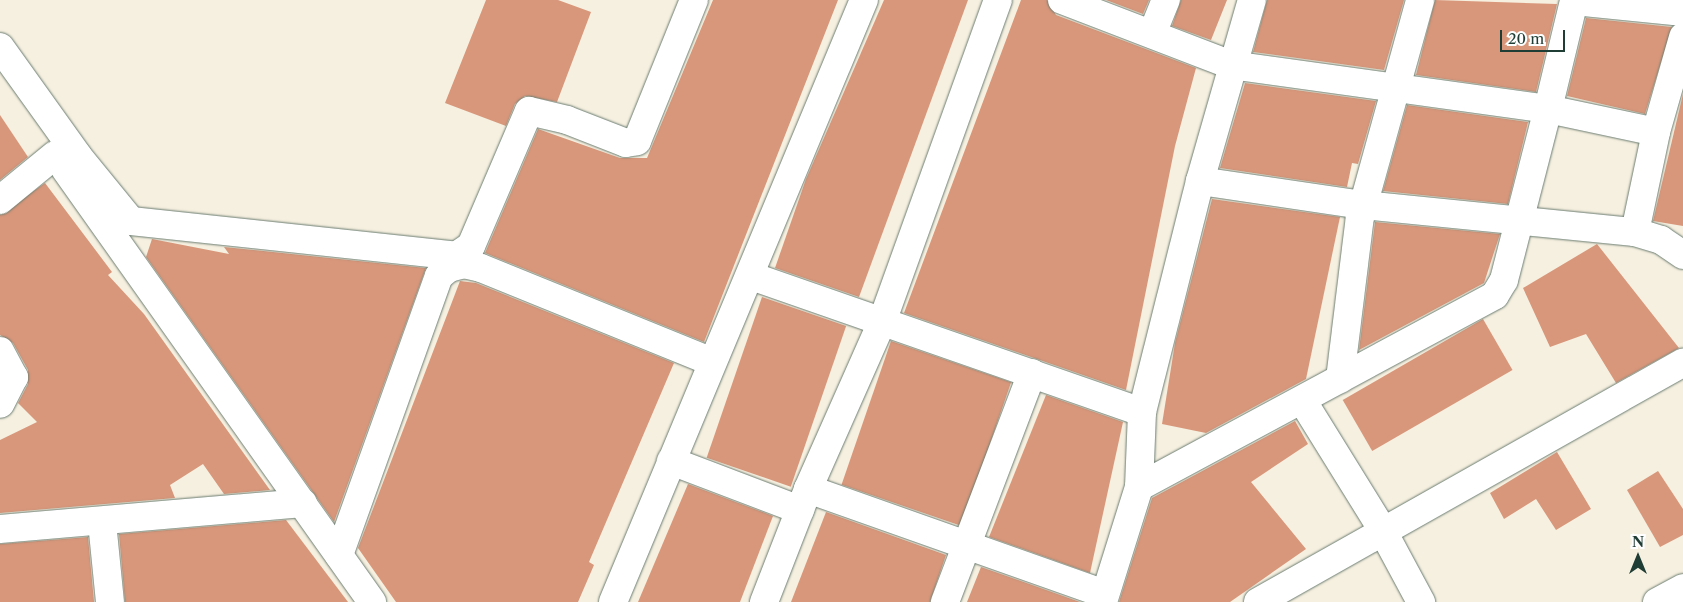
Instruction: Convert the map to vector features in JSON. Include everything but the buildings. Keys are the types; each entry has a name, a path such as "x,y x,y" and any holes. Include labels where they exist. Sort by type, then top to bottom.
{"street":[{"path":"0,46 78,156 131,221 456,256 471,246 529,111 568,120 626,143 637,141 694,0"},
{"path":"613,602 712,362 751,276 864,0"},
{"path":"764,602 804,499 882,322 998,0"},
{"path":"1062,0 1231,65 1548,109 1656,132"},
{"path":"1152,34 1166,0"},
{"path":"671,461 966,545 1104,598 1139,487 1142,412 1200,181 1231,65 1252,0"},
{"path":"1340,379 1363,205 1420,0"},
{"path":"1139,487 1495,295 1504,280 1521,223 1548,109 1581,1 1683,12"},
{"path":"1635,232 1656,132 1676,85 1683,37"},
{"path":"0,78 372,602"},
{"path":"0,200 55,155"},
{"path":"1200,181 1363,205 1521,223 1635,232 1661,240 1683,255"},
{"path":"339,554 439,276 449,268 464,264 482,268 712,362"},
{"path":"751,276 1142,412"},
{"path":"0,352 14,377 0,404"},
{"path":"1258,602 1384,533 1543,439 1683,363"},
{"path":"945,602 1032,373"},
{"path":"1302,400 1384,533 1421,602"},
{"path":"0,529 102,522 303,503"},
{"path":"102,522 110,602"},
{"path":"1657,602 1683,588"}]}
